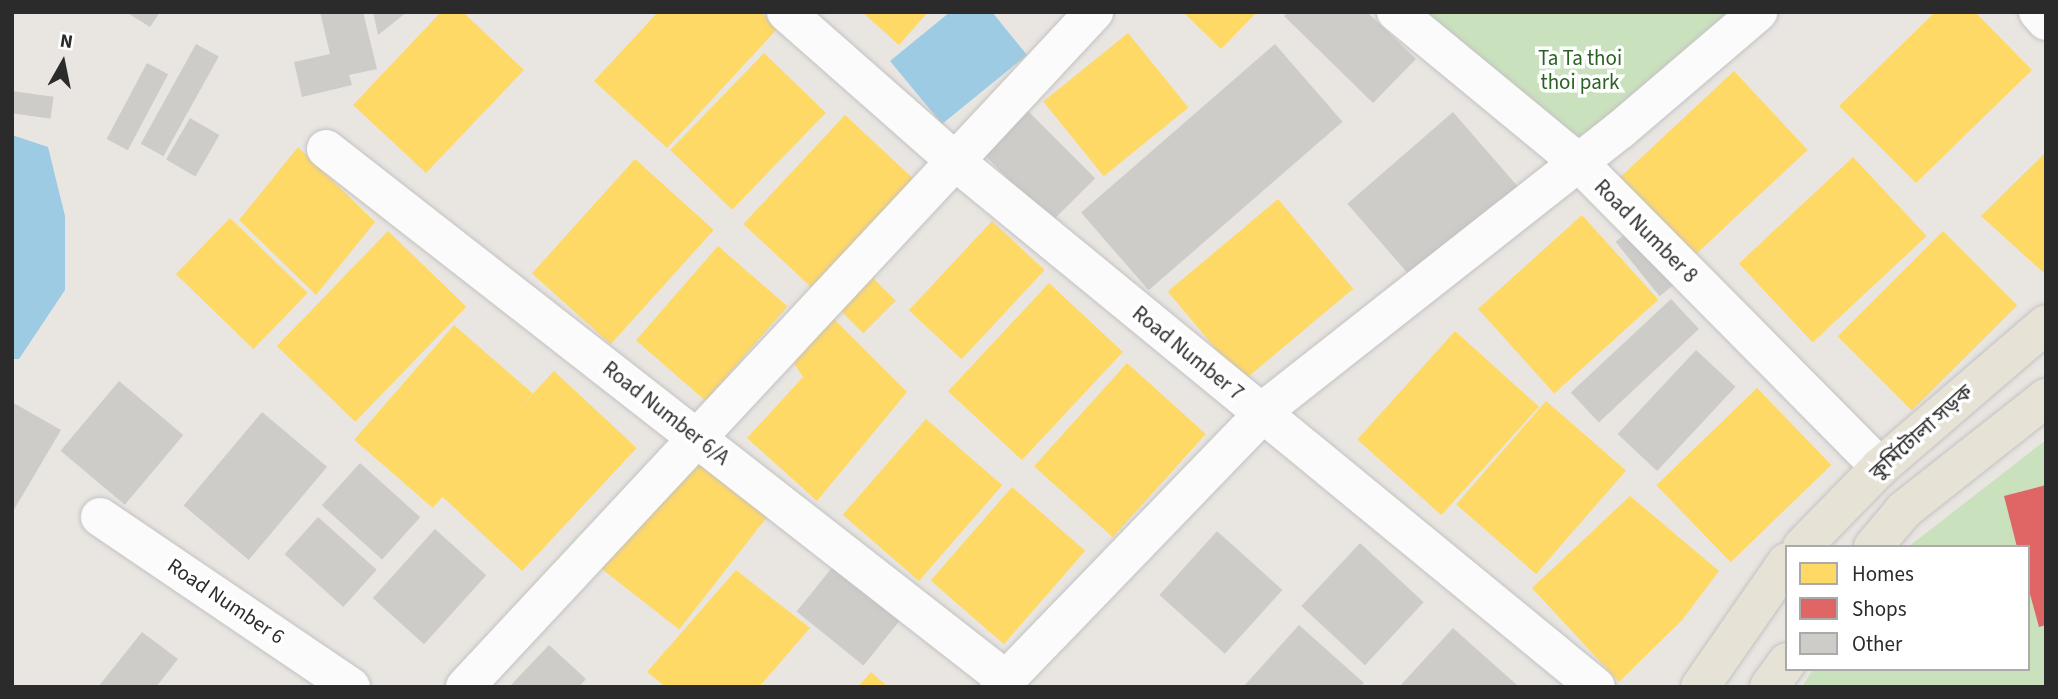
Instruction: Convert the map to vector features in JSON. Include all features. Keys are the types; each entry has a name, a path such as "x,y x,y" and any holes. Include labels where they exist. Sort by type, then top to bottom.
{"main road":[{"name":"কুর্মিটোলা সড়ক","path":"1804,545 1880,467 2046,324"},
{"path":"1874,545 1904,510 2046,398"},
{"path":"1700,687 1785,565"},
{"path":"1769,687 1785,665"}],"street":[{"name":"Road Number 7","path":"786,12 955,161 1596,687"},
{"path":"465,687 695,435 1094,12"},
{"name":"Road Number 8","path":"1396,12 1578,162 1880,467"},
{"path":"1002,683 1263,414 1578,162 1758,12"},
{"path":"2038,12 2046,21"},
{"name":"Road Number 6/A","path":"326,149 695,435 1002,683"},
{"name":"Road Number 6","path":"100,517 351,687"}],"green space":[{"name":"Ta Ta thoi thoi park","path":"1415,12 1738,12 1580,147"},
{"path":"2046,440 2046,687 1802,687 1812,671 2030,671 2030,545 1911,545"}],"water":[{"path":"950,12 992,12 1027,55 942,124 890,61"},
{"path":"12,135 48,147 65,216 65,290 19,359 12,359"}],"building: Homes":[{"path":"441,12 463,12 524,70 426,173 353,105"},
{"path":"658,12 761,12 778,28 667,148 594,81"},
{"path":"862,12 928,12 899,45"},
{"path":"1183,12 1257,12 1221,49"},
{"path":"1935,12 1975,12 2032,70 1916,183 1839,106"},
{"path":"1128,33 1188,108 1104,176 1043,102"},
{"path":"764,53 826,113 732,210 670,150"},
{"path":"1734,71 1808,150 1694,256 1620,177"},
{"path":"845,115 917,182 815,291 743,224"},
{"path":"298,147 375,222 316,295 239,220"},
{"path":"2046,152 2046,275 1981,216"},
{"path":"1853,157 1927,236 1813,342 1739,263"},
{"path":"635,159 714,230 611,344 532,273"},
{"path":"1278,199 1353,289 1243,381 1168,292"},
{"path":"1582,215 1658,300 1554,393 1478,309"},
{"path":"230,218 308,293 254,349 176,274"},
{"path":"992,221 1045,270 961,359 909,310"},
{"path":"388,231 466,307 355,422 277,346"},
{"path":"1943,231 2017,305 1912,411 1838,336"},
{"path":"718,246 787,306 705,401 636,340"},
{"path":"864,269 896,301 863,333 831,302"},
{"path":"1049,283 1123,352 1022,460 948,391"},
{"path":"831,316 907,392 817,501 747,438 803,377 792,360"},
{"path":"454,325 532,393 433,508 354,440"},
{"path":"1455,331 1539,407 1441,515 1357,439"},
{"path":"1127,363 1206,434 1113,537 1034,466"},
{"path":"554,371 637,448 522,571 439,494"},
{"path":"1757,388 1831,465 1731,562 1656,485"},
{"path":"1546,401 1626,471 1536,574 1456,504"},
{"path":"926,419 1002,485 919,581 843,515"},
{"path":"691,447 772,510 679,629 598,566"},
{"path":"1012,487 1085,551 1004,644 931,581"},
{"path":"1630,496 1719,571 1683,619 1619,682 1532,588"},
{"path":"736,570 810,628 759,687 666,687 647,672"},
{"path":"871,672 888,687 858,687"}],"building: Shops":[{"path":"2046,485 2046,625 2039,627 2030,594 2030,545 2016,545 2004,496"}],"building: Other":[{"path":"126,12 160,12 150,27"},
{"path":"320,12 363,12 377,69 349,75 352,85 302,97 294,62 330,54"},
{"path":"373,12 407,12 378,35"},
{"path":"1288,12 1367,12 1416,59 1373,103 1284,16"},
{"path":"196,44 219,57 163,156 141,144"},
{"path":"1275,44 1343,122 1149,290 1081,213"},
{"path":"147,63 168,74 128,150 107,139"},
{"path":"12,91 54,97 51,119 12,113"},
{"path":"1028,111 1095,178 1051,222 984,155"},
{"path":"1453,112 1525,195 1420,287 1347,204"},
{"path":"190,118 219,135 195,177 166,160"},
{"path":"1635,226 1679,280 1660,296 1616,242"},
{"path":"1671,299 1699,329 1599,422 1571,392"},
{"path":"1696,350 1735,387 1657,471 1618,434"},
{"path":"119,381 183,435 125,505 61,451"},
{"path":"12,402 61,430 12,513"},
{"path":"262,412 327,467 249,560 184,505"},
{"path":"360,463 420,517 382,560 322,505"},
{"path":"318,517 377,570 343,607 285,554"},
{"path":"435,529 486,575 424,644 373,598"},
{"path":"1217,531 1282,590 1225,654 1159,595"},
{"path":"1360,543 1424,602 1365,665 1301,606"},
{"path":"835,564 902,618 863,666 797,611"},
{"path":"1299,625 1364,683 1360,687 1243,687"},
{"path":"1453,628 1517,685 1516,687 1399,687"},
{"path":"142,632 178,659 156,687 98,687"},
{"path":"549,645 586,679 579,687 509,687"}]}
